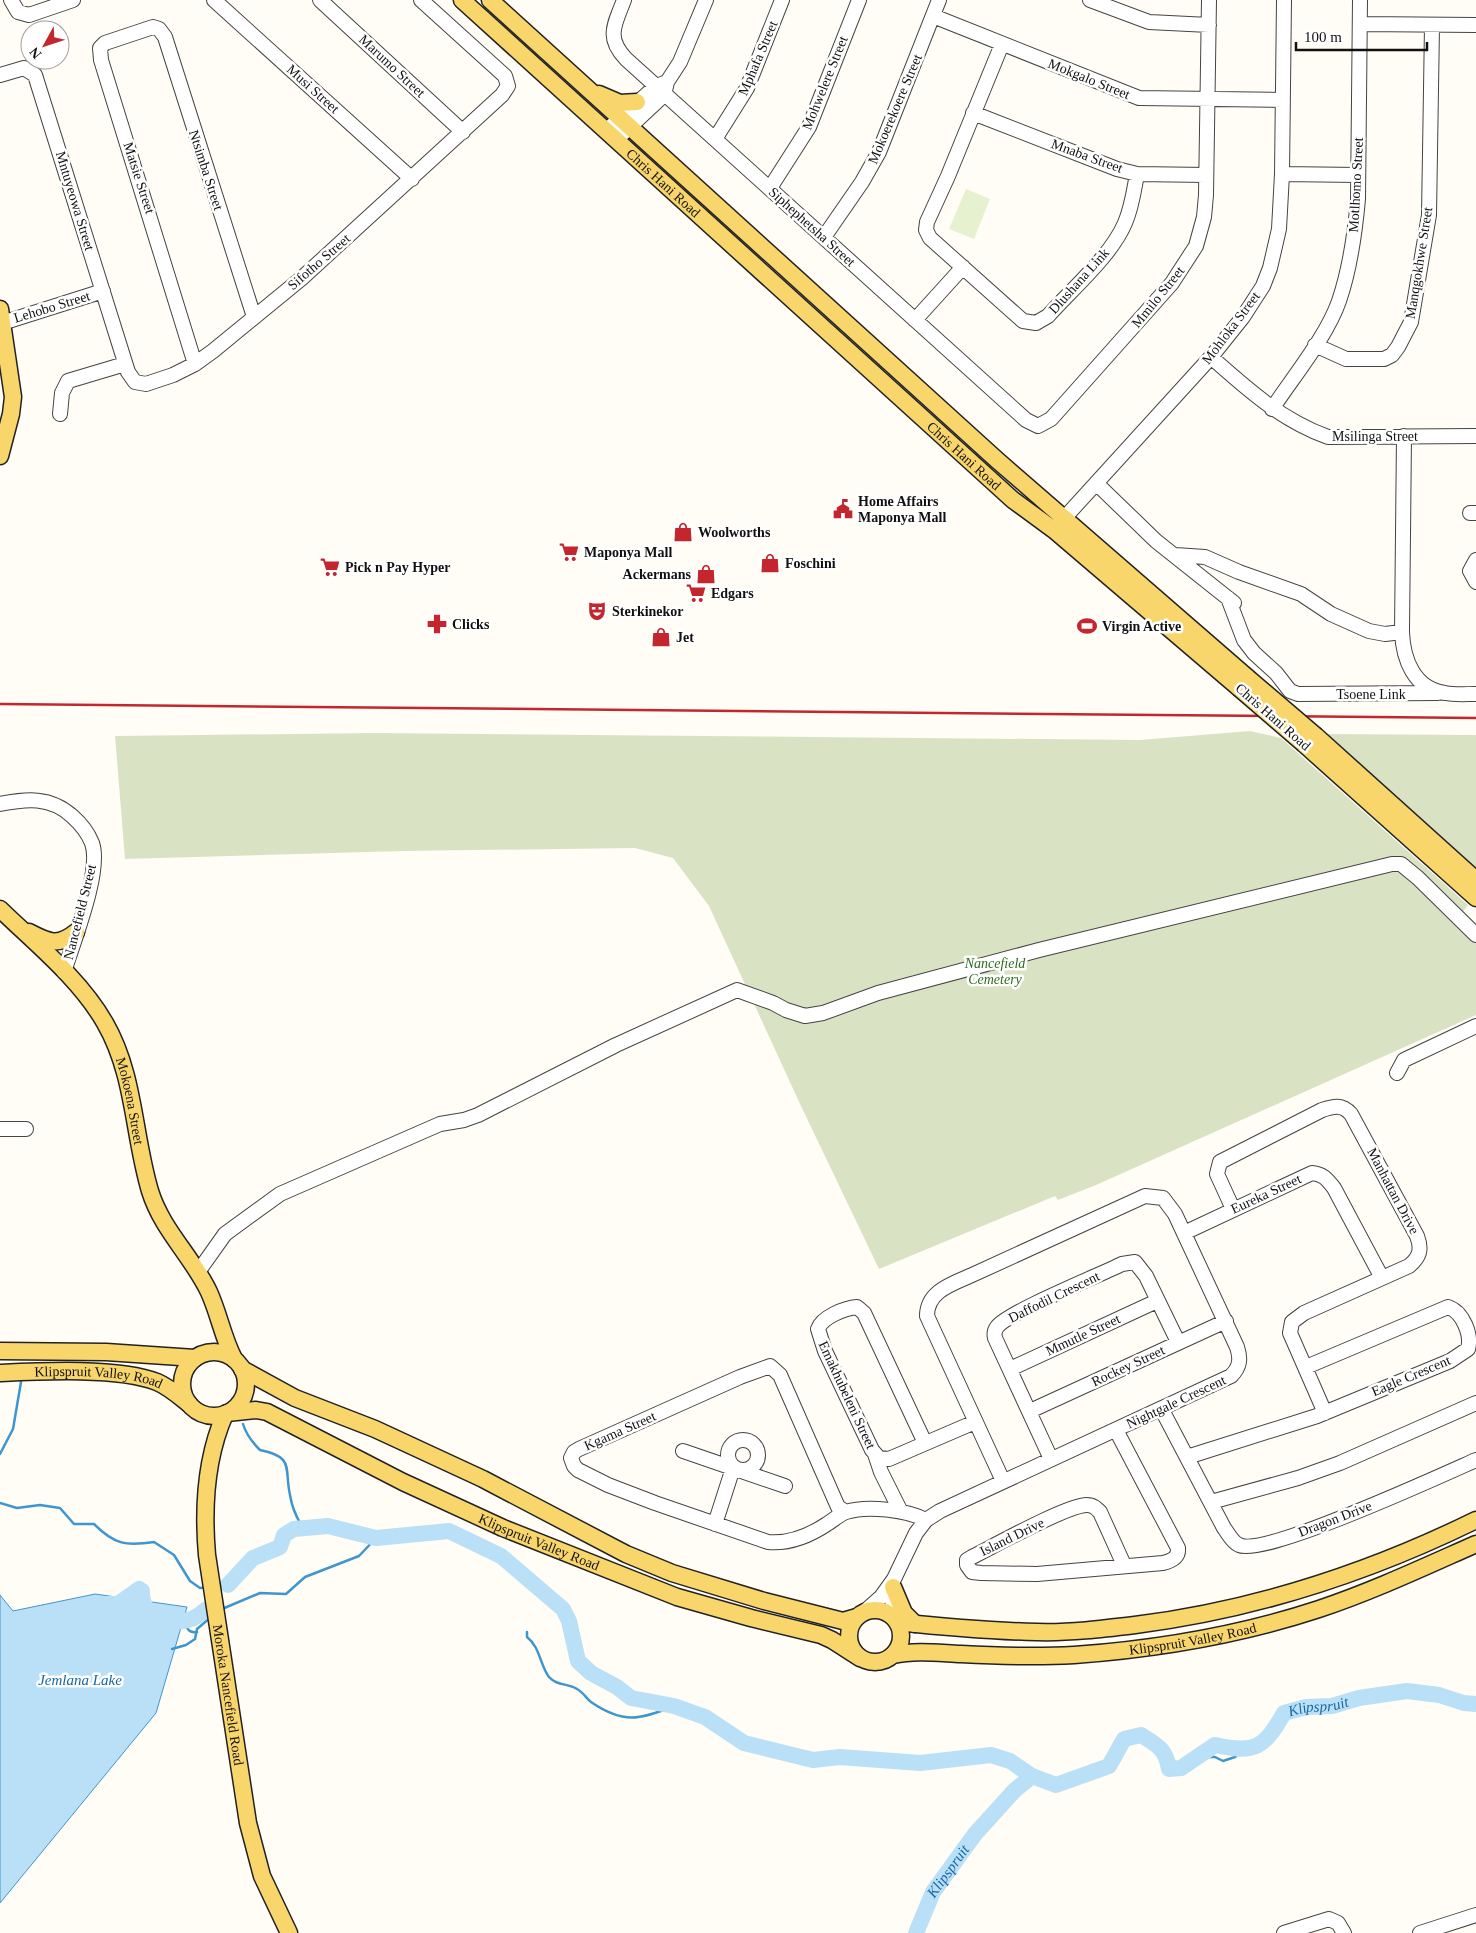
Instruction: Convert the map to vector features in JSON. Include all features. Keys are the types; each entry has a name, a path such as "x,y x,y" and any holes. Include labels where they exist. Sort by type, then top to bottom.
{"main road":[{"name":"Chris Hani Road","path":"462,0 612,134 1000,488 1243,683 1476,880"},
{"name":"Chris Hani Road","path":"490,0 989,454 1064,517 1243,683"},
{"path":"588,89 615,102 637,102"},
{"path":"0,456 11,414 13,397 1,316"},
{"path":"0,415 8,361"},
{"name":"Chris Hani Road","path":"1310,740 1476,898"},
{"name":"Mokoena Street","path":"0,909 64,972 92,1004 117,1045 130,1087 150,1191 170,1234 198,1272 209,1292 218,1319 238,1364"},
{"path":"16,925 54,942 62,942 76,932"},
{"path":"199,1356 219,1352 238,1364 246,1386 244,1396 234,1409 226,1414 206,1415 192,1406 182,1388 182,1379 189,1364 199,1356 214,1335 218,1319"},
{"name":"Klipspruit Valley Road","path":"0,1351 199,1356"},
{"name":"Klipspruit Valley Road","path":"238,1364 295,1398 375,1429 483,1479 626,1554 681,1576 764,1601 843,1620 860,1615"},
{"name":"Klipspruit Valley Road","path":"0,1372 56,1371 137,1376 162,1384 192,1406"},
{"name":"Moroka Nancefield Road","path":"192,1406 212,1449"},
{"name":"Klipspruit Valley Road","path":"226,1414 256,1410 267,1412 403,1482 503,1528 677,1597 750,1618 821,1635 860,1658"},
{"name":"Moroka Nancefield Road","path":"226,1414 212,1449 206,1536 207,1555 248,1823 262,1876 289,1933"},
{"name":"Klipspruit Valley Road","path":"895,1619 915,1624 1038,1632 1099,1630 1192,1617 1287,1594 1355,1572 1476,1520"},
{"name":"Klipspruit Valley Road","path":"893,1655 915,1652 1014,1656 1065,1655 1118,1652 1180,1643 1276,1622 1318,1609 1382,1586 1476,1544"},
{"path":"894,1583 904,1613 915,1624"},
{"path":"878,1610 895,1619 901,1633 901,1642 893,1655 877,1663 860,1658 852,1648 849,1636 851,1627 860,1615 878,1610"}],"street":[{"path":"11,0 18,12 29,15 73,0"},
{"name":"Musi Street","path":"214,0 412,179"},
{"name":"Marumo Street","path":"320,0 463,132"},
{"name":"Sifotho Street","path":"125,364 129,376 134,382 146,384 173,375 195,364 302,278 502,95 508,86 505,76 421,0"},
{"name":"Siphephetsha Street","path":"624,0 614,26 613,38 619,52 662,88 1026,420"},
{"path":"612,134 662,88 688,46 706,0"},
{"name":"Mphafa Street","path":"716,139 747,88 782,0"},
{"name":"Mohwelere Street","path":"770,188 808,127 859,0"},
{"name":"Mokoerekoere Street","path":"824,237 862,182 879,152 939,0"},
{"path":"1090,0 1149,22 1208,25"},
{"name":"Mmilo Street","path":"1026,420 1034,425 1048,422 1172,283 1196,246 1204,217 1209,0"},
{"name":"Mohloka Street","path":"1054,530 1210,357 1254,301 1270,268 1279,229 1282,174 1284,0"},
{"name":"Motlhomo Street","path":"1272,409 1315,345 1338,303 1343,289 1355,226 1358,176 1360,0"},
{"name":"Mokgalo Street","path":"933,16 1139,98 1283,100"},
{"path":"1360,24 1476,25"},
{"name":"Manqgokhwe Street","path":"1315,345 1346,360 1378,361 1392,355 1403,340 1411,322 1429,215 1432,26"},
{"name":"Ntsimba Street","path":"153,27 159,29 165,37 254,317"},
{"name":"Matsie Street","path":"153,27 105,43 100,48 100,54 195,364"},
{"name":"Dlushana Link","path":"1002,44 948,176 925,226 930,238 1023,321 1032,324 1042,320 1116,240 1125,223 1132,203 1137,174"},
{"name":"Mntuyeowa Street","path":"0,75 24,68 35,76 125,364"},
{"path":"624,122 637,102 662,88"},
{"name":"Mnaba Street","path":"973,113 1117,169 1137,174 1206,175"},
{"path":"1282,174 1358,176"},
{"path":"916,320 963,267"},
{"name":"Lehobo Street","path":"1,316 103,291"},
{"name":"Msilinga Street","path":"1210,357 1272,409 1328,437 1476,436"},
{"path":"60,414 62,393 68,381 125,364"},
{"path":"1096,483 1136,523 1175,555 1205,557 1239,572 1301,594 1331,614 1369,631 1385,634 1402,632 1404,436"},
{"name":"Tsoene Link","path":"1175,555 1231,601 1244,640 1254,653 1276,673 1290,691 1298,694 1476,694"},
{"path":"1476,560 1470,571 1476,582"},
{"name":"Tsoene Link","path":"1402,632 1406,662 1417,678 1432,689 1444,694"},
{"name":"Nancefield Street","path":"0,804 30,800 54,804 67,811 85,831 92,843 94,868 64,972"},
{"path":"198,1272 225,1234 280,1194 440,1124 464,1120 478,1115 610,1048 738,990 805,1016 824,1013 878,993 1039,950 1392,864 1401,864 1418,878 1476,936"},
{"path":"1397,1073 1404,1060 1476,1026"},
{"name":"Manhattan Drive","path":"1232,1209 1217,1174 1220,1162 1322,1110 1336,1106 1346,1108 1376,1158 1421,1245 1416,1260 1409,1266 1304,1313 1292,1322 1290,1333 1325,1413"},
{"path":"0,1129 26,1129"},
{"name":"Eureka Street","path":"1184,1233 1312,1173 1320,1174 1326,1177 1334,1188 1382,1278"},
{"name":"Nightgale Crescent","path":"1145,1196 1157,1196 1168,1202 1184,1233 1240,1354 1236,1371 1231,1376 1162,1410 1003,1481 927,1316 927,1307 936,1294 972,1275 1145,1196"},
{"name":"Daffodil Crescent","path":"1051,1459 995,1338 994,1331 997,1326 1007,1319 1099,1275 1135,1262 1146,1276 1178,1342"},
{"name":"Mmutle Street","path":"1010,1369 1157,1301"},
{"name":"Eagle Crescent","path":"1187,1457 1253,1438 1325,1413 1450,1361 1468,1349 1470,1337 1458,1312 1448,1307 1306,1367"},
{"name":"Emakhubeleni Street","path":"925,1443 864,1313 854,1308 828,1318 818,1329 825,1351 875,1454 880,1458 889,1459 975,1422"},
{"name":"Rockey Street","path":"1030,1411 1226,1321"},
{"name":"Kgama Street","path":"846,1512 838,1507 780,1375 770,1366 740,1376 579,1449 572,1456 574,1466 601,1481 768,1542 786,1542 807,1535 846,1512 900,1510 926,1520"},
{"path":"1211,1502 1298,1478 1340,1463 1476,1403"},
{"name":"Dragon Drive","path":"1162,1410 1211,1502 1233,1541 1238,1545 1255,1546 1309,1530 1476,1460"},
{"name":"Island Drive","path":"1116,1430 1179,1553 1171,1561 1037,1574 972,1572 967,1565 967,1560 972,1557 1066,1510 1088,1505 1093,1506 1100,1512 1124,1565"},
{"path":"683,1451 785,1486"},
{"path":"875,1454 881,1472 900,1510"},
{"path":"715,1524 733,1468"},
{"path":"860,1615 894,1583 916,1533 926,1520 1003,1481"},
{"path":"894,1583 895,1619"},
{"path":"1420,1933 1476,1915"},
{"path":"1284,1933 1329,1918 1335,1920 1343,1930"}],"green space":[{"path":"966,189 990,199 974,239 949,229"},
{"name":"Nancefield Cemetery","path":"1250,731 1281,738 1468,905 1460,916 1476,930 1476,1015 1096,1185 1058,1200 1055,1196 879,1269 801,1106 709,906 673,858 635,848 403,851 125,859 115,736 375,733 1140,740"},
{"path":"1322,734 1476,735 1476,872"}],"water":[{"name":"Jemlana Lake","path":"95,1594 187,1607 156,1713 0,1903 0,1595 13,1611"}],"waterway":[{"path":"0,1454 13,1429 21,1382"},
{"path":"243,1424 250,1438 260,1450 279,1456 286,1465 292,1504 303,1528"},
{"path":"0,1503 17,1508 40,1505 60,1508 74,1524 94,1524 115,1540 128,1544 154,1542 174,1555 190,1581 200,1588 207,1587"},
{"path":"228,1585 253,1558 280,1547 284,1535 294,1529 328,1526 376,1538 449,1531 501,1556 563,1609 569,1621 578,1661 591,1673 617,1687 631,1698 674,1706 705,1717 744,1743 813,1760 840,1757 920,1763 991,1755 1010,1761 1032,1776 1056,1785 1109,1766 1124,1739 1141,1735 1160,1748 1166,1757 1169,1769 1181,1768 1215,1745 1240,1749 1257,1746 1270,1734 1284,1713 1306,1707 1332,1706 1359,1698 1407,1691 1439,1695 1464,1703 1476,1704"},
{"path":"222,1609 260,1593 286,1594 305,1577 359,1556 376,1538"},
{"path":"253,1558 266,1547 283,1539"},
{"path":"217,1586 228,1585"},
{"path":"105,1604 118,1604 139,1589 142,1591 144,1602 149,1611 156,1617 166,1621 187,1620 205,1610"},
{"path":"172,1649 186,1645 195,1639 197,1629 211,1617"},
{"path":"185,1619 188,1629 191,1632 197,1632"},
{"path":"527,1632 527,1637 535,1646 549,1677 555,1682 579,1690 591,1702 602,1709 622,1717 632,1718 641,1717 674,1706"},
{"path":"1196,1757 1215,1757 1223,1761 1235,1757 1242,1750"},
{"name":"Klipspruit","path":"916,1933 933,1892 975,1834 1015,1790 1032,1776"}],"railway":[{"path":"0,704 1476,718"}],"place":[{"name":"Home Affairs Maponya Mall","path":"843,509"},
{"name":"Woolworths","path":"683,532"},
{"name":"Maponya Mall","path":"569,552"},
{"name":"Foschini","path":"770,563"},
{"name":"Pick n Pay Hyper","path":"330,567"},
{"name":"Ackermans","path":"706,574"},
{"name":"Edgars","path":"696,593"},
{"name":"Sterkinekor","path":"597,611"},
{"name":"Clicks","path":"437,624"},
{"name":"Virgin Active","path":"1087,626"},
{"name":"Jet","path":"661,637"}]}
